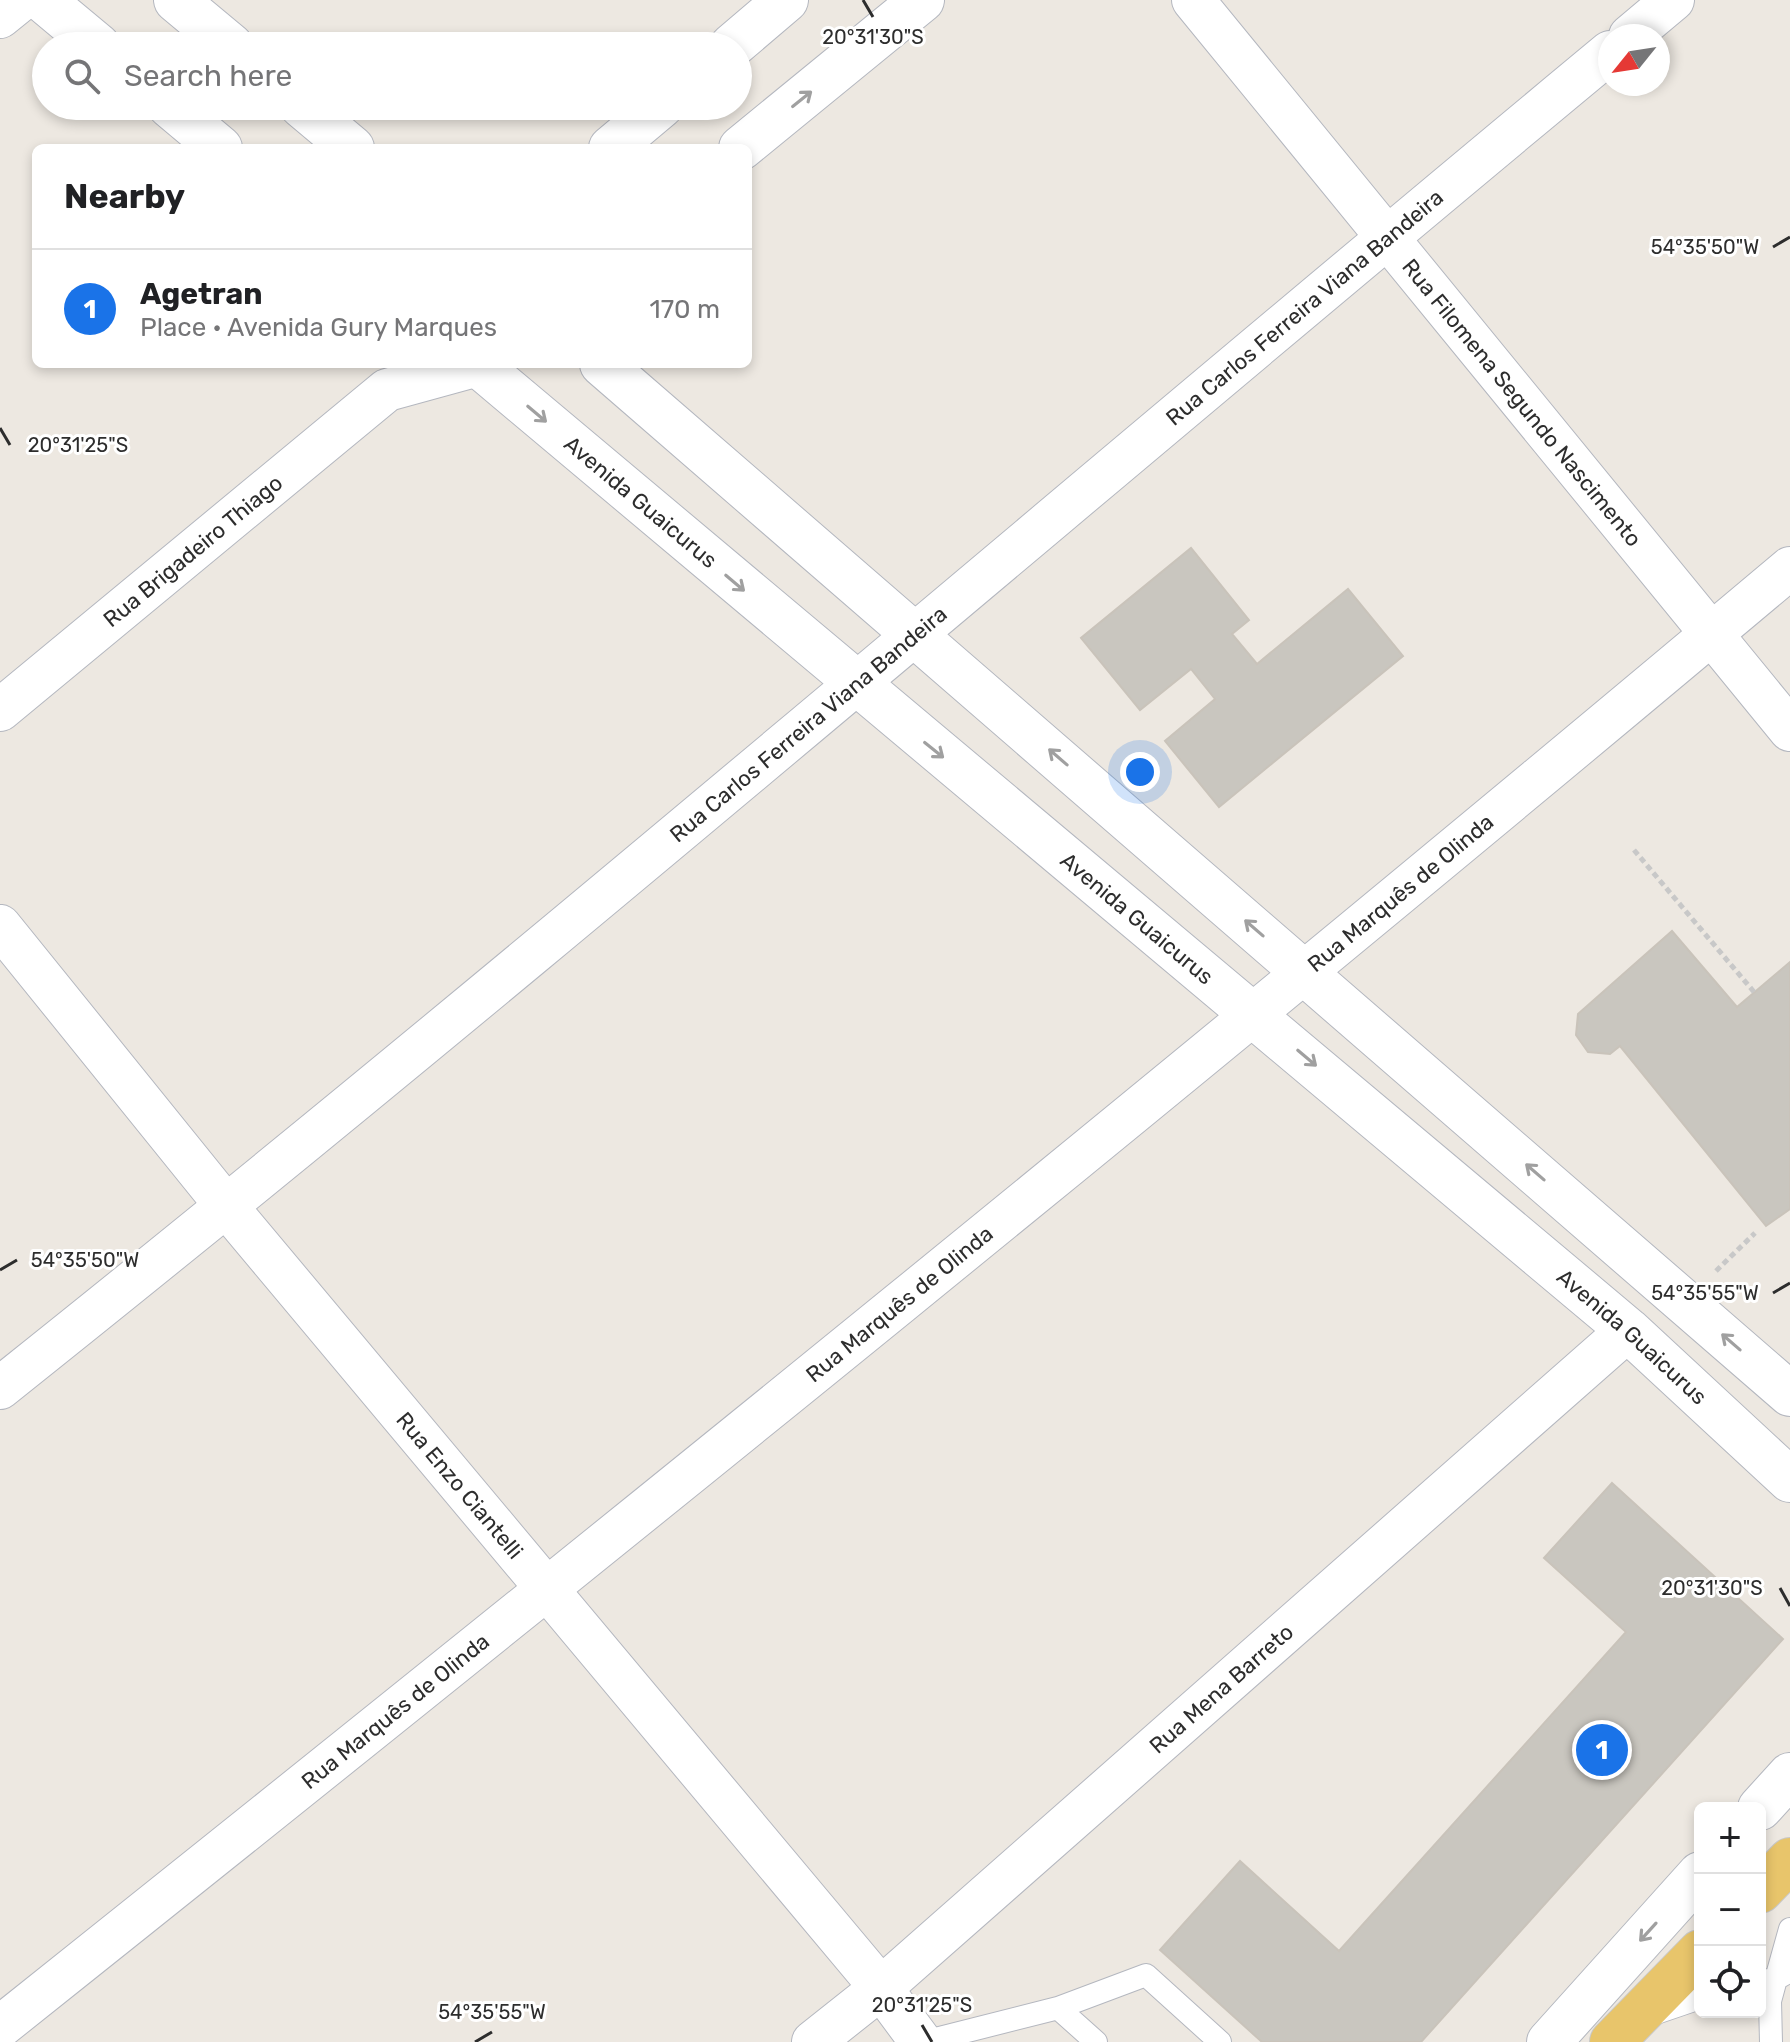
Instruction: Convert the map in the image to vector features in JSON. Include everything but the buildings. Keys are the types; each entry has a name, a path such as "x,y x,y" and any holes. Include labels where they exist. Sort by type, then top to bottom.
{"main road":[{"path":"43,0 81,32"},
{"path":"176,0 214,32"},
{"path":"748,32 786,0"},
{"path":"746,144 922,0"},
{"path":"187,120 215,144"},
{"path":"319,120 347,144"},
{"path":"616,144 644,120"},
{"name":"Avenida Guaicurus","path":"483,368 856,685 1256,1015 1628,1330 1790,1480"},
{"path":"607,368 918,634 1790,1394"},
{"path":"1765,1802 1790,1775"},
{"path":"1766,1885 1790,1860"},
{"path":"1549,2042 1694,1881"},
{"path":"1620,2033 1694,1958"}],"street":[{"path":"0,17 21,0"},
{"name":"Rua Filomena Segundo Nascimento","path":"1193,0 1790,730"},
{"path":"1644,24 1673,0"},
{"name":"Rua Carlos Ferreira Viana Bandeira","path":"0,1388 227,1207 918,634 1598,62"},
{"name":"Rua Brigadeiro Thiago","path":"0,710 392,377 452,368"},
{"name":"Rua Marquês de Olinda","path":"0,2027 546,1592 1256,1015 1790,568"},
{"name":"Rua Enzo Ciantelli","path":"0,926 227,1207 923,2042"},
{"name":"Rua Mena Barreto","path":"813,2042 881,1988 1628,1330"},
{"path":"840,2042 881,1988"}],"lane":[{"path":"1771,2042 1770,2001 1790,1929"},
{"path":"923,2042 1058,2008 1146,1975 1220,2042"},
{"path":"1620,2033 1694,2001"},
{"path":"1058,2008 1096,2042"}],"path":[{"path":"1634,850 1754,992"},
{"path":"1716,1271 1755,1233"}],"place":[{"name":"Agetran","path":"1602,1750"}]}
